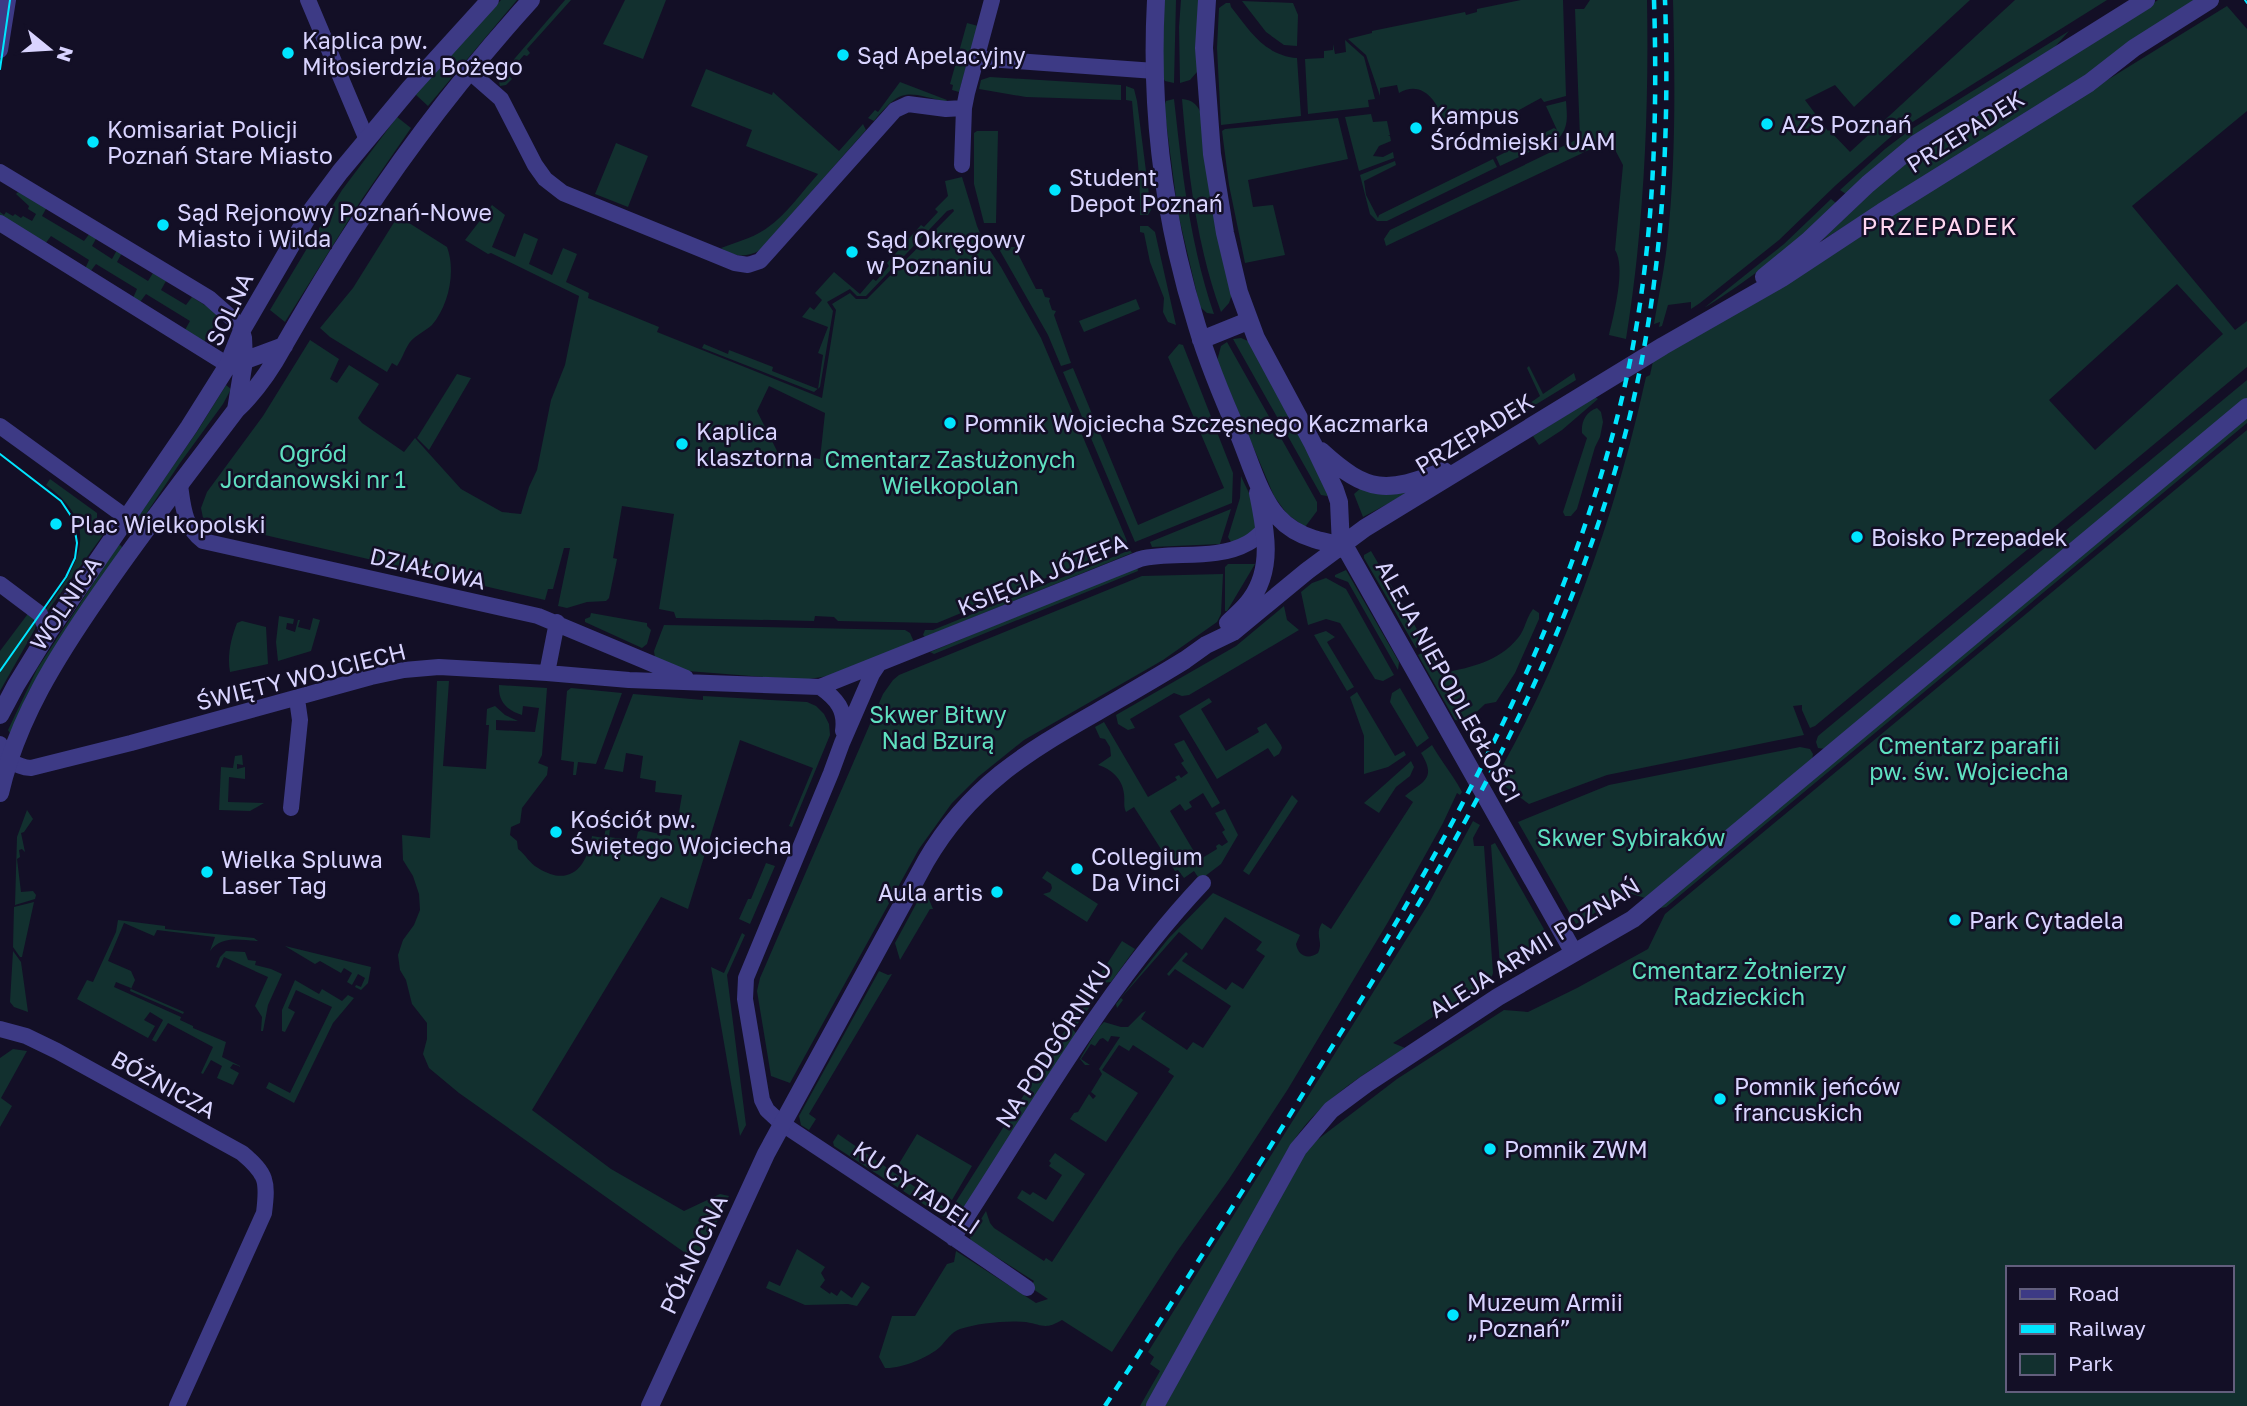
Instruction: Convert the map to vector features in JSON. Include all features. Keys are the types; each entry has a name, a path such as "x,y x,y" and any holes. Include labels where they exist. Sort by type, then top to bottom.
{"street":[{"path":"0,50 8,0"},
{"path":"307,0 367,140"},
{"name":"SOLNA","path":"243,328 311,211 340,172 410,88 490,0"},
{"path":"180,485 275,363 375,196 418,136 469,71 531,0"},
{"path":"962,166 964,108 992,0"},
{"path":"1156,0 1155,71 1166,192 1183,274 1201,340 1270,506 1278,517 1305,536 1341,546 1339,502 1313,444 1248,321 1230,256 1212,154 1205,48 1207,0"},
{"name":"PRZEPADEK","path":"1742,299 1756,283 1794,254 1868,184 1916,144 2146,0"},
{"name":"PRZEPADEK","path":"1206,645 1233,632 1373,523 1742,299 1782,278 2089,83 2134,48 2210,0"},
{"path":"975,58 1155,71"},
{"path":"469,71 501,99 540,172 563,193 735,263 748,265 760,261 895,110 901,106 915,104 964,108"},
{"path":"2,173 209,298 243,328 236,363 236,410"},
{"path":"0,223 236,363"},
{"path":"1201,340 1248,321"},
{"path":"236,363 284,346"},
{"name":"SOLNA","path":"127,518 236,363"},
{"name":"ALEJA ARMII POZNAŃ","path":"1155,1406 1298,1149 1319,1122 1344,1098 1498,997 1640,913 2247,407"},
{"path":"0,426 127,518"},
{"path":"1313,444 1348,475 1379,487 1404,485 1485,455"},
{"path":"1206,645 1251,600 1259,586 1266,558 1265,529 1253,470"},
{"name":"WOLNICA","path":"0,793 28,713 55,661 142,532 180,485"},
{"name":"DZIAŁOWA","path":"180,485 187,521 194,535 203,541 538,615 695,682"},
{"name":"WOLNICA","path":"0,715 48,633 127,518"},
{"name":"KSIĘCIA JÓZEFA","path":"820,687 1140,559 1235,549 1250,543 1265,529"},
{"name":"ALEJA NIEPODLEGŁOŚCI","path":"1341,546 1354,561 1574,953"},
{"path":"0,584 40,614 48,633"},
{"path":"547,673 557,622"},
{"name":"PÓŁNOCNA","path":"650,1406 781,1123 926,861 954,820 991,782 1033,749 1206,645"},
{"path":"781,1123 767,1110 762,1100 744,988 842,743 878,665"},
{"name":"ŚWIĘTY WOJCIECH","path":"10,760 22,767 31,768 404,670 439,667 629,680 820,687"},
{"path":"820,687 834,698 842,710 845,722 842,743"},
{"path":"291,807 300,720 297,699"},
{"path":"0,744 10,760"},
{"name":"NA PODGÓRNIKU","path":"953,1238 1101,1009 1138,957 1203,883"},
{"name":"BÓŻNICZA","path":"0,1029 26,1036 57,1051 242,1153 259,1168 267,1187 264,1213 177,1406"},
{"name":"KU CYTADELI","path":"781,1123 1027,1288"}],"green space":[{"path":"501,0 517,0 428,106 415,94"},
{"path":"565,0 571,0 527,49 530,53 524,55 507,74 512,79 506,85 500,86 498,78"},
{"path":"625,0 666,0 643,59 603,44"},
{"path":"1164,0 1176,0 1174,83 1165,81 1162,76"},
{"path":"1181,0 1199,0 1197,72 1190,80 1180,83 1179,27"},
{"path":"1521,0 1563,0 1566,96 1544,102 1541,98 1506,117 1505,112 1500,112 1444,124 1434,101 1422,91 1408,89 1399,93 1397,85 1380,88 1380,96 1366,55 1348,39 1372,31 1465,12 1466,15 1477,12 1477,9"},
{"path":"1590,0 1647,0 1644,170 1626,339 1609,335 1619,279 1615,250 1623,165 1610,140 1386,246 1384,239 1390,230 1580,138 1575,9 1584,9"},
{"path":"1673,0 1970,0 1854,107 1835,85 1805,100 1828,131 1850,152 2015,0 2107,0 1895,133 1779,240 1700,303 1691,309 1691,302 1668,305 1662,326 1659,327 1660,322 1654,324 1667,245 1673,153"},
{"path":"2158,0 2196,0 2096,69 1821,241 1900,165 1952,127"},
{"path":"1242,1 1293,3 1298,15 1297,46 1284,45 1266,32"},
{"path":"1230,3 1252,33 1267,47 1285,56 1297,58 1301,116 1221,125 1217,48 1219,8"},
{"path":"2227,6 2247,29 2247,111 2132,206 2235,330 2247,321 2247,367 1815,726 1810,728 1802,705 1793,706 1804,735 1607,775 1529,804 1500,783 1502,776 1498,774 1546,679 1587,581 1620,480 1646,377 1650,375 1653,361","holes":["2177,284 2223,334 2095,450 2049,400"]},
{"path":"967,23 978,26 959,92 952,90 953,85 950,84"},
{"path":"2069,31 2053,49 1912,137 1846,194 1840,190 1910,130"},
{"path":"1345,40 1364,57 1375,99 1368,100 1369,107 1308,114 1305,59 1324,58 1324,51 1333,50 1333,44 1335,54 1346,52"},
{"path":"706,69 772,95 773,92 839,151 863,124 866,130 760,250 750,254 735,255 721,248 767,228 788,210 818,174 746,146 752,130 691,106"},
{"path":"990,77 1121,85 1121,100 1026,97 979,89 981,80"},
{"path":"900,82 947,100 946,102 905,95 891,102 874,121 868,118 875,110 878,112"},
{"path":"1126,86 1134,89 1137,101 1151,210 1148,215 1140,215 1132,101 1126,100"},
{"path":"1174,99 1193,235 1214,314 1207,313 1200,307 1178,213 1164,106 1166,101"},
{"path":"1182,99 1193,103 1201,113 1232,294 1229,303 1221,312 1199,233 1190,180"},
{"path":"1566,101 1566,125 1559,138 1500,166 1496,157 1554,128 1557,130 1546,106"},
{"path":"1371,114 1373,122 1387,121 1391,141 1379,146 1373,156 1383,157 1393,152 1394,158 1359,171 1345,117"},
{"path":"397,117 411,128 360,202 285,322 270,310 342,190"},
{"path":"1338,118 1348,159 1248,180 1253,207 1273,205 1285,255 1245,263 1229,185 1222,131"},
{"path":"998,131 996,223 984,223 974,184 974,133"},
{"path":"616,143 648,156 628,207 595,194"},
{"path":"1493,159 1497,167 1387,221 1377,221 1370,214 1360,175 1395,161 1396,165 1364,181 1366,195 1378,218 1379,215"},
{"path":"962,177 983,240 1041,338 1127,541 1126,545 937,623 838,621 834,617 815,616 814,621 676,618 674,612 659,609 674,514 622,506 613,558 617,559 609,598 606,601 587,602 567,608 558,606 570,548 564,548 553,589 548,589 545,600 209,522 203,518 201,508 207,492 263,416 310,340 339,359 330,379 337,383 349,365 379,384 358,418 362,423 404,452 415,438 461,489 502,512 521,514 537,470 551,400 565,365 579,296 491,253 488,254 465,240 492,205 505,215 492,247 515,257 524,233 538,239 529,264 552,275 563,248 577,254 566,282 589,293 588,298 659,327 657,332 822,398 836,310 832,304 850,293 856,299 867,299 954,211 953,209 947,211 866,296 857,296 850,289 827,302 833,311 818,389 823,355 818,353 828,327 802,317 810,307 814,310 822,300 815,293 834,272 860,294 873,279 876,281 889,266 887,263 921,225 924,227 938,212 935,209 948,196 945,181","holes":["769,386 825,413 820,459 778,453 757,411"]},
{"path":"18,192 47,207 42,216 84,241 90,233 97,237 92,246 112,259 117,250 122,253 117,262 148,281 153,273 166,281 161,290 186,305 192,297 211,309 219,318 204,342 185,330 190,321 146,294 140,302 133,298 137,289 96,264 90,272 85,269 89,260 51,236 45,244 0,216 0,212 4,215 6,212 32,221 36,214 28,209 29,206 16,194"},
{"path":"1831,199 1836,203 1789,246 1740,285 1704,308 1784,244"},
{"path":"398,216 447,247 451,277 447,298 438,317 410,342 397,366 392,363 387,372 320,328 353,288"},
{"path":"1140,226 1148,226 1155,232 1176,325 1168,322 1163,312 1164,298"},
{"path":"991,235 1012,236 1011,247 1015,247 1014,252 1017,252 1036,289 1042,289 1045,297 1050,298 1071,363 1061,366 1048,335"},
{"path":"1136,299 1140,309 1084,332 1079,321"},
{"path":"1233,339 1248,341 1253,348 1331,491 1327,496 1321,495"},
{"path":"1227,342 1317,502 1317,511 1305,527 1287,514 1274,496 1217,361 1221,346"},
{"path":"704,344 728,354 729,350 773,367 772,371 818,389 814,392 702,348"},
{"path":"1179,344 1183,345 1233,473 1232,503 1135,542 1063,372 1073,368 1138,525 1224,488 1168,357"},
{"path":"1529,366 1543,394 1574,373 1576,380 1497,426 1540,396 1527,368"},
{"path":"457,374 471,378 429,450 417,438"},
{"path":"2247,380 2247,398 1825,749 1818,748 1818,736"},
{"path":"226,385 231,389 223,404 140,523 135,521 198,430"},
{"path":"1595,397 1598,399 1562,430 1539,445 1533,436"},
{"path":"1597,408 1601,412 1603,422 1600,437 1577,509 1571,516 1565,516 1563,512 1587,438 1582,433 1583,421"},
{"path":"2247,416 2247,423 1666,907 1656,909"},
{"name":"Park Cytadela","path":"2247,430 2247,1406 1163,1406 1308,1147 1397,1079 1504,1010 1528,1012 1648,949 1665,914"},
{"path":"1241,476 1255,508 1256,525 1247,538 1231,542 1228,537 1240,498"},
{"path":"50,479 97,513 97,531 103,535 47,612 46,609 76,560 80,545 80,530 74,515 63,500 46,485"},
{"path":"1362,487 1408,493 1363,517 1354,494"},
{"path":"1231,509 1220,544 1152,547 1150,542"},
{"path":"119,544 123,548 26,697 11,735 8,730 37,669"},
{"path":"1130,550 1132,553 925,637 923,635 925,630 933,630"},
{"path":"1371,551 1425,643 1416,648 1364,558 1364,555"},
{"path":"1228,564 1255,564 1225,611 1225,567"},
{"path":"1137,567 1138,571 934,654 930,652"},
{"path":"1346,570 1399,662 1398,670 1348,582 1335,577"},
{"name":"Skwer Bitwy Nad Bzurą","path":"1223,574 1221,614 1217,622 1163,660 1024,740 978,777 952,803 919,849 790,1083 771,1076 757,991 760,978 883,694 893,680 899,675 1142,576"},
{"path":"1326,578 1346,589 1394,675 1383,681 1375,679 1340,623 1326,619 1308,625 1301,592 1312,583"},
{"path":"1284,606 1287,620 1299,630 1189,695 1174,693 1130,719 1135,728 1128,730 1118,724 1116,715 1236,646"},
{"path":"1533,609 1539,613 1539,619 1515,673 1496,702 1485,704 1466,722 1455,720 1418,655 1429,648 1443,673 1484,662 1502,653 1518,638"},
{"path":"30,611 36,624 35,629 0,691 0,651"},
{"path":"591,613 647,623 651,630 647,644 642,648 585,622"},
{"path":"279,616 294,619 293,624 287,623 286,629 295,632 298,620 298,627 310,630 313,618 320,620 311,651 278,661 276,642"},
{"path":"242,621 266,627 268,664 230,672 231,641 237,623"},
{"path":"664,625 905,630 910,633 914,642 828,676 803,680 687,671 655,658 654,651"},
{"path":"1326,631 1335,637 1327,642 1354,687 1347,691 1314,635"},
{"path":"437,681 449,681 443,766 486,769 489,725 486,725 487,709 495,706 518,721 496,720 496,730 535,732 539,708 523,706 522,715 512,710 504,704 499,685 547,688 542,755 538,763 548,767 547,775 522,808 520,823 511,827 510,835 517,841 518,849 535,866 559,876 568,875 581,865 592,836 604,838 607,821 611,821 609,837 636,841 641,830 670,836 671,830 676,830 682,795 655,792 656,781 640,778 643,756 626,753 623,772 604,769 633,694 703,700 703,696 807,702 824,714 829,724 830,735 792,827 789,826 813,768 740,740 688,909 661,897 532,1110 611,1169 684,1211 720,1194 729,1196 698,1262 459,1093 429,1068 423,1054 427,1023 412,1004 406,980 400,970 398,955 420,910 419,894 413,876 403,860 402,835 430,838"},
{"path":"571,688 622,693 596,764 578,762 576,775 573,775 574,762 561,760 567,691"},
{"path":"1400,688 1429,738 1417,747 1390,702 1392,693"},
{"path":"1357,692 1395,756 1404,751 1406,755 1388,767 1364,774 1364,736 1350,697"},
{"path":"1209,698 1212,702 1201,709 1226,751 1259,732 1257,728 1266,723 1281,745 1279,754 1274,757 1268,748 1217,779 1179,716"},
{"path":"1104,722 1148,797 1177,780 1175,777 1179,775 1181,778 1188,773 1174,744 1184,740 1220,803 1212,808 1203,793 1189,802 1192,807 1185,811 1180,804 1170,811 1199,860 1217,849 1219,844 1222,846 1228,842 1222,832 1225,830 1215,813 1225,809 1238,835 1221,864 1200,880 1194,871 1184,878 1178,870 1175,871 1134,807 1126,812 1119,780 1112,772 1098,765 1111,756 1110,747 1105,739 1100,738 1095,727"},
{"path":"1432,745 1462,792 1460,795 1457,793 1388,922 1288,1089 1112,1352 1062,1320 1048,1326 1002,1322 960,1329 921,1359 906,1365 885,1368 879,1357 892,1316 915,1316 947,1264 954,1262 956,1251 1036,1303 1048,1299 1030,1287 1034,1281 971,1241 970,1237 986,1211 994,1228 1044,1261 1046,1258 1052,1262 1174,1076 1168,1072 1170,1069 1133,1045 1129,1051 1119,1045 1102,1070 1138,1093 1106,1142 1070,1119 1078,1112 1089,1094 1093,1099 1096,1096 1091,1092 1102,1074 1099,1069 1120,1037 1111,1036 1108,1042 1103,1038 1095,1046 1091,1044 1081,1059 1090,1065 1085,1065 1080,1059 1098,1028 1104,1022 1128,1027 1146,1011 1141,1019 1187,1050 1193,1042 1203,1048 1231,1006 1175,969 1169,976 1167,974 1186,952 1188,954 1182,961 1226,990 1232,982 1243,989 1265,956 1256,950 1262,942 1225,917 1202,950 1179,932 1121,998 1123,1000 1117,1008 1116,1004 1168,939 1213,893 1300,935 1296,944 1304,956 1318,953 1322,923 1331,929 1413,802 1405,796 1428,775 1421,753"},
{"name":"Skwer Sybiraków","path":"1800,747 1810,749 1812,760 1645,898 1629,893 1576,924 1518,822 1609,785"},
{"path":"242,755 243,765 237,764 237,769 245,767 245,779 229,777 228,802 264,803 250,811 219,810 221,767 233,768 235,756"},
{"path":"1411,761 1414,767 1410,776 1396,787 1379,813 1364,803"},
{"path":"1292,795 1298,801 1249,875 1243,871"},
{"path":"27,810 33,819 21,833 25,852 19,850 20,857 17,859 21,892 33,891 36,895 35,899 15,905 17,837"},
{"path":"1473,821 1480,825 1473,838 1474,846 1484,846 1493,973 1491,979 1393,1043 1405,1048 1340,1091 1313,1116 1288,1149 1146,1406 1140,1406 1160,1371 1150,1364 1154,1357 1148,1352 1429,903"},
{"path":"1495,843 1549,938 1500,966 1491,845"},
{"path":"766,863 775,866 750,924 739,919 748,899 751,899"},
{"path":"1047,871 1098,904 1087,922 1043,894 1050,892 1052,888 1051,884 1042,878"},
{"path":"922,893 928,897 933,909 930,909 900,960 895,943"},
{"path":"34,902 20,957 13,947 14,907"},
{"path":"118,920 165,926 165,929 254,938 258,941 226,941 210,951 215,937 157,930 154,936 124,923 108,961 131,971 135,980 131,989 184,1012 183,1014 130,991 131,988 116,982 114,987 181,1017 180,1020 193,1028 226,1042 222,1057 242,1067 233,1064 230,1068 239,1073 233,1085 217,1078 222,1066 211,1060 203,1074 201,1073 213,1047 168,1023 156,1042 152,1040 163,1020 150,1012 144,1020 155,1026 148,1038 77,999 87,980 93,982 116,932"},
{"path":"742,933 745,935 727,975 746,1125 740,1136 711,967 724,973"},
{"path":"1122,941 1135,949 1111,982 1103,983 1097,979"},
{"path":"285,946 371,967 368,983 361,990 355,987 361,987 365,978 358,974 352,985 347,982 352,973 344,968 341,973 320,961 315,964"},
{"path":"13,951 21,962 28,1012 14,1007 10,1002"},
{"path":"226,951 245,952 248,960 256,961 255,965 282,974 268,1005 263,1031 262,1017 255,1006 268,977 224,957 219,968 216,967"},
{"path":"879,971 892,974 809,1114 816,1119 809,1130 801,1125 799,1116"},
{"path":"295,980 319,994 322,989 342,1001 348,995 354,998 333,1023 294,1103 266,1088 269,1082 290,1093 332,1007 296,990 288,1008 295,1012 285,1032 282,1031 282,1010"},
{"path":"1090,991 1097,997 1073,1030 1077,1034 966,1209 963,1207 950,1216 940,1215 834,1146 833,1142 838,1134 950,1211"},
{"path":"13,1049 27,1051 1,1098 12,1106 0,1127 0,1058"},
{"path":"917,1134 972,1166 952,1200 897,1167"},
{"path":"1055,1153 1085,1174 1053,1222 1017,1198 1022,1190 1030,1195 1033,1192 1046,1200 1062,1175 1049,1166"},
{"path":"797,1249 825,1267 821,1273 825,1280 820,1287 830,1294 831,1292 837,1296 841,1290 852,1298 862,1282 870,1287 857,1306 805,1305 766,1288 769,1281 780,1286"}],"tram line":[{"path":"0,69 10,0"},
{"path":"0,454 61,501 73,519 77,543 75,558 66,577 0,671"}],"railway":[{"path":"1384,943 1459,810 1526,673 1583,531 1606,459 1625,385 1648,242 1654,145 1654,0"},
{"path":"1105,1406 1271,1146 1416,909 1500,756 1571,597 1601,515 1626,431 1648,325 1661,217 1664,163 1665,0"}],"place":[{"name":"Kaplica pw. Miłosierdzia Bożego","path":"288,53"},
{"name":"Sąd Apelacyjny","path":"843,55"},
{"name":"AZS Poznań","path":"1767,124"},
{"name":"Kampus Śródmiejski UAM","path":"1416,128"},
{"name":"Komisariat Policji Poznań Stare Miasto","path":"93,142"},
{"name":"Student Depot Poznań","path":"1055,190"},
{"name":"Sąd Rejonowy Poznań-Nowe Miasto i Wilda","path":"163,225"},
{"name":"Sąd Okręgowy w Poznaniu","path":"852,252"},
{"name":"Pomnik Wojciecha Szczęsnego Kaczmarka","path":"950,423"},
{"name":"Kaplica klasztorna","path":"682,444"},
{"name":"Plac Wielkopolski","path":"56,524"},
{"name":"Boisko Przepadek","path":"1857,537"},
{"name":"Kościół pw. Świętego Wojciecha","path":"556,832"},
{"name":"Collegium Da Vinci","path":"1077,869"},
{"name":"Wielka Spluwa Laser Tag","path":"207,872"},
{"name":"Aula artis","path":"997,892"},
{"name":"Park Cytadela","path":"1955,920"},
{"name":"Pomnik jeńców francuskich","path":"1720,1099"},
{"name":"Pomnik ZWM","path":"1490,1149"},
{"name":"Muzeum Armii „Poznań”","path":"1453,1315"}],"district":[{"name":"PRZEPADEK","path":"1940,225"}],"park label":[{"name":"Ogród Jordanowski nr 1","path":"313,466"},
{"name":"Cmentarz Zasłużonych Wielkopolan","path":"950,472"},
{"name":"Cmentarz parafii pw. św. Wojciecha","path":"1969,758"},
{"name":"Cmentarz Żołnierzy Radzieckich","path":"1739,983"}]}
